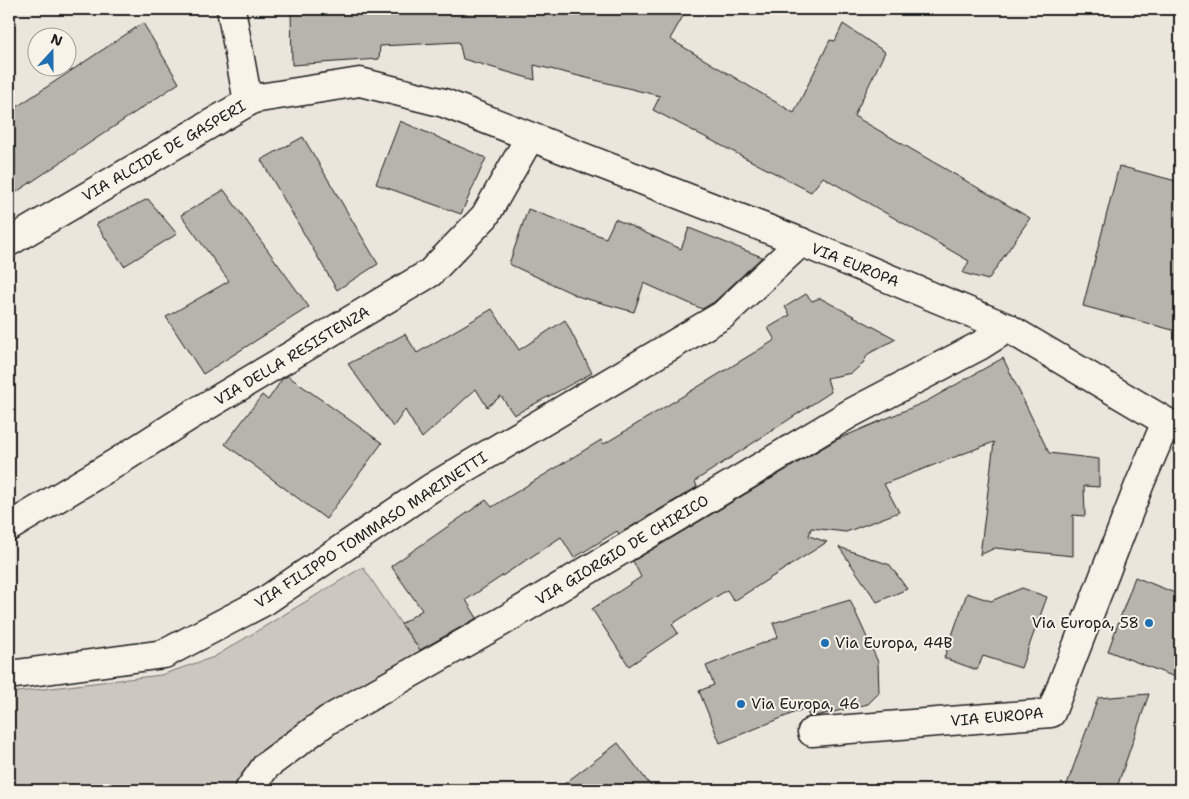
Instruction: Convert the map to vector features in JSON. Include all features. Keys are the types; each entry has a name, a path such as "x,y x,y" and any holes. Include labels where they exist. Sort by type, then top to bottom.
{"main road":[{"path":"231,9 248,102"},
{"name":"VIA ALCIDE DE GASPERI","path":"9,242 253,99 360,82 444,104 530,137"},
{"name":"VIA EUROPA","path":"530,137 800,242 1008,328 1173,426 1140,483 1051,713 812,732"},
{"name":"VIA DELLA RESISTENZA","path":"9,527 196,412 430,274 484,216 530,137"},
{"name":"VIA FILIPPO TOMMASO MARINETTI","path":"9,675 164,654 265,601 431,488 723,315 800,242"},
{"name":"VIA GIORGIO DE CHIRICO","path":"249,790 266,766 328,720 503,622 851,413 981,345 1008,328"}],"shaded area":[{"path":"363,567 424,655 249,790 9,790 9,693 161,675 214,657"}],"building":[{"path":"291,9 687,9 670,39 794,113 830,40 835,41 843,24 885,52 854,116 1030,218 988,280 963,273 969,261 823,177 811,192 653,110 660,96 534,65 535,80 463,59 459,42 380,46 379,59 292,65"},
{"path":"143,23 179,83 9,197 9,112 60,78 78,78 78,66"},
{"path":"400,121 486,158 461,214 376,184"},
{"path":"303,137 378,264 337,290 261,160"},
{"path":"1119,166 1180,182 1180,332 1083,306"},
{"path":"224,190 309,307 203,374 166,317 229,281 181,215"},
{"path":"148,199 177,234 124,266 96,224"},
{"path":"528,209 606,238 615,219 681,249 689,228 762,257 714,302 702,309 644,283 634,312 580,297 509,264"},
{"path":"806,294 812,301 820,298 896,339 868,354 863,363 852,373 827,378 831,392 695,481 697,487 619,534 617,531 574,558 561,537 466,600 477,618 420,650 401,624 422,610 391,566 486,500 492,507 601,440 604,444 775,340 768,328 790,315 785,307"},
{"path":"492,309 519,350 565,320 592,373 514,415 501,396 487,407 476,389 422,438 405,410 393,427 348,364 405,334 417,353"},
{"path":"1003,358 1049,453 1099,459 1099,487 1084,486 1085,516 1073,515 1073,556 995,548 980,555 994,442 884,484 899,512 846,532 811,528 809,536 827,542 734,601 727,590 672,624 678,633 629,666 592,609 641,577 633,561 836,440 927,401"},
{"path":"288,376 382,443 326,519 225,444 262,395 268,400 283,378"},
{"path":"839,547 890,565 907,589 877,602"},
{"name":"Via Europa, 58","path":"1135,577 1180,595 1180,679 1108,651"},
{"path":"1022,588 1047,597 1021,668 983,656 977,670 944,658 967,593 991,601"},
{"path":"850,600 878,662 879,693 868,704 816,716 809,717 806,708 720,743 699,691 714,685 706,666 778,637 773,623"},
{"path":"1149,694 1116,790 1065,790 1098,698"},
{"path":"618,743 654,790 556,790"}],"place":[{"name":"Via Europa, 58","path":"1149,623"},
{"name":"Via Europa, 44B","path":"825,643"},
{"name":"Via Europa, 46","path":"741,704"}]}
